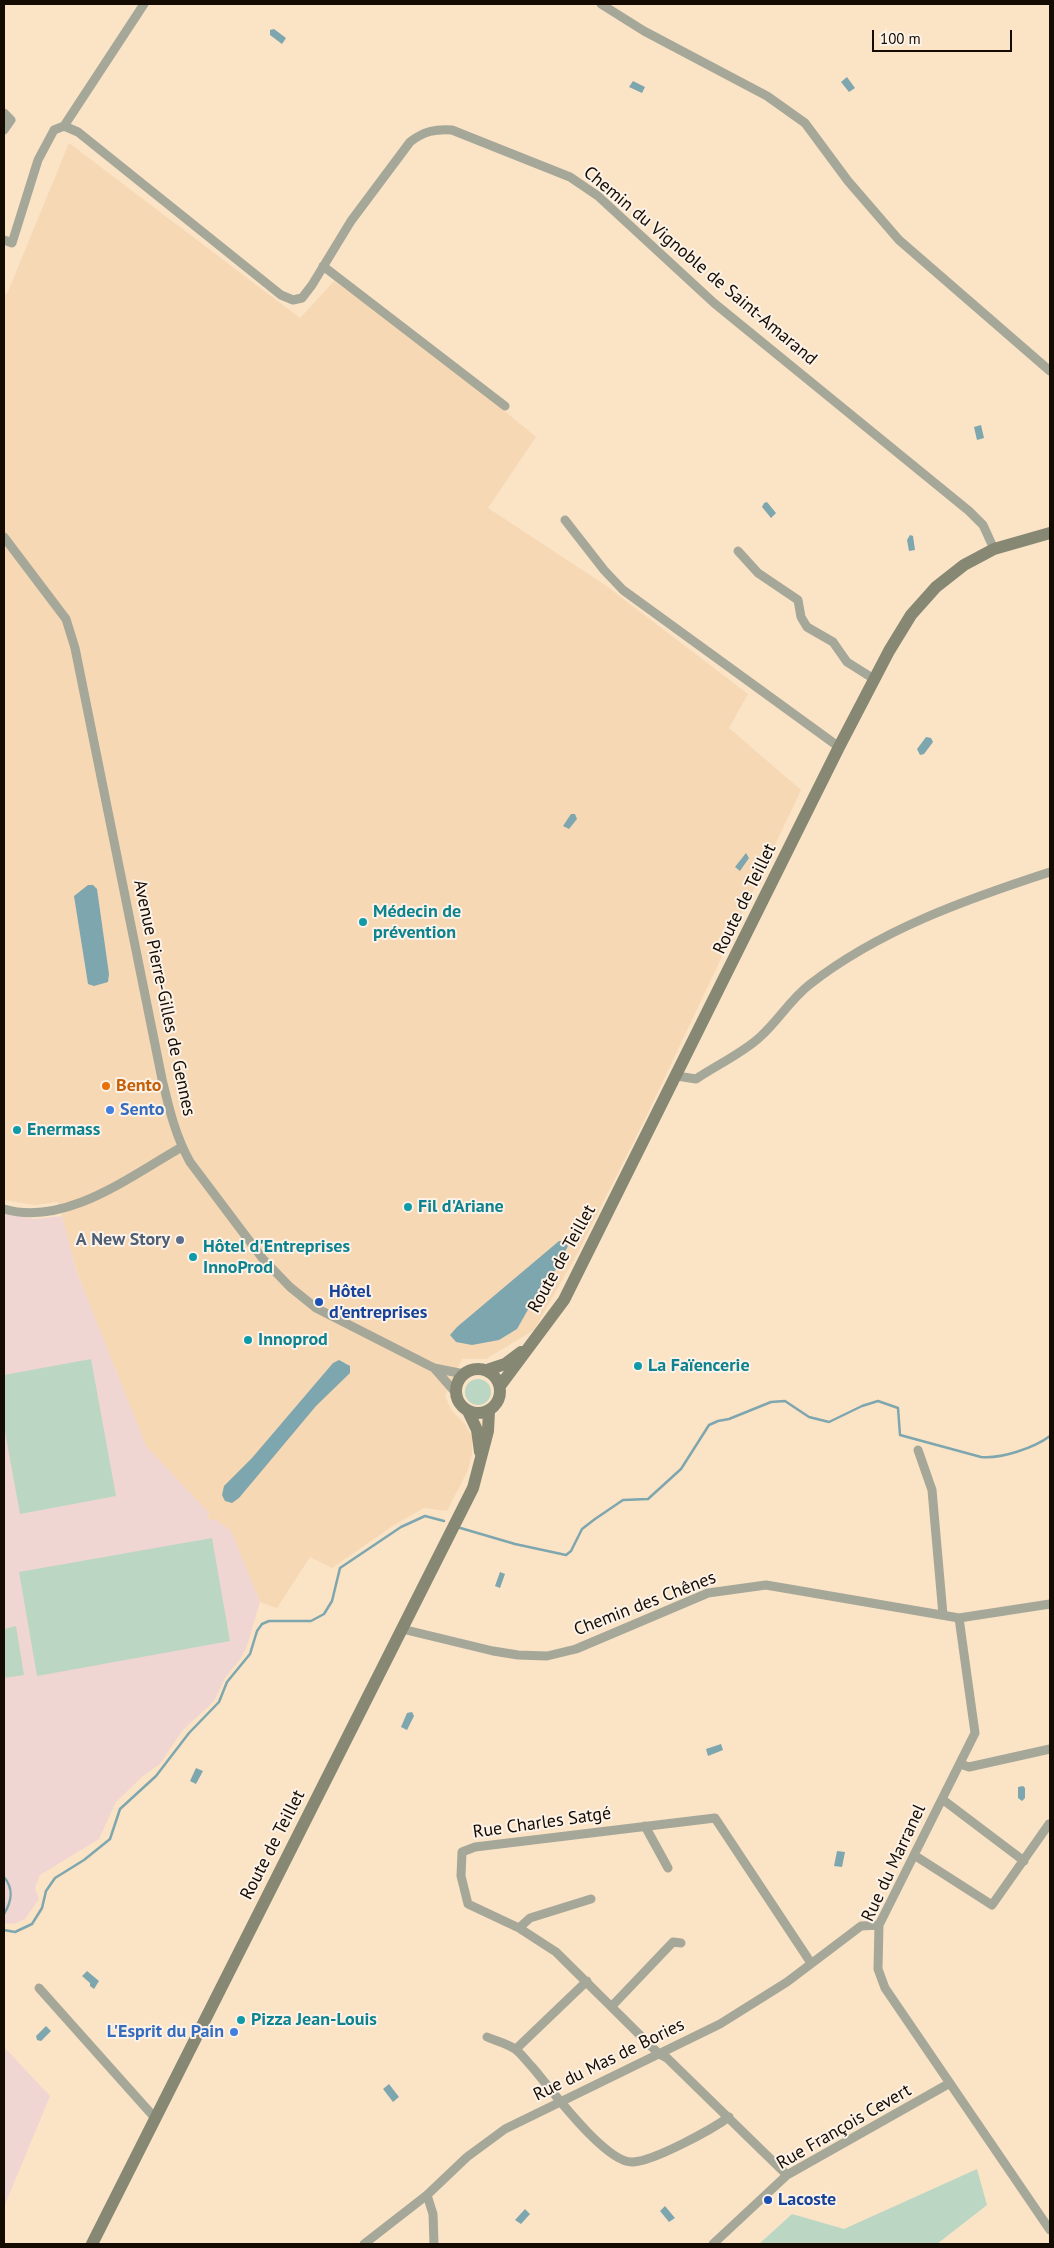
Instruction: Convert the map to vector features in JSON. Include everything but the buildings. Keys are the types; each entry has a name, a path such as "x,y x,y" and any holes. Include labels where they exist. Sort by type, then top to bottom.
{"main road":[{"name":"Route de Teillet","path":"500,1386 564,1300 839,747 874,679 911,615 936,587 964,565 994,548 1050,533"},
{"name":"Route de Teillet","path":"487,1370 505,1364 533,1344"},
{"path":"475,1368 487,1370 493,1374 500,1386 498,1402 482,1413 468,1411 460,1404 456,1393 456,1386 464,1374 475,1368"},
{"name":"Route de Teillet","path":"92,2244 473,1488 488,1431 489,1410"},
{"name":"Route de Teillet","path":"468,1411 477,1430 481,1459"}],"street":[{"path":"8,241 38,160 54,130 64,126 144,4"},
{"path":"602,4 644,32 767,96 805,123 848,181 899,240 1050,371"},
{"path":"4,113 11,120 4,130"},
{"name":"Chemin du Vignoble de Saint-Amarand","path":"64,126 78,132 281,295 293,300 302,298 352,221 387,172 410,142 420,134 435,129 452,130 570,177 598,196 714,303 969,511 983,525 994,548"},
{"path":"323,266 505,406"},
{"path":"565,520 604,570 623,590 839,747"},
{"name":"Avenue Pierre-Gilles de Gennes","path":"4,537 66,619 75,648 172,1124 190,1162 263,1260 290,1287 316,1308 338,1321 434,1368 464,1374"},
{"path":"738,551 758,573 798,600 801,617 807,627 833,642 847,662 874,679"},
{"path":"677,1076 696,1079 759,1038 785,1007 809,985 863,948 996,890 1050,872"},
{"path":"4,1209 26,1213 50,1212 84,1200 182,1147"},
{"name":"Avenue Pierre-Gilles de Gennes","path":"434,1368 456,1393"},
{"path":"918,1450 932,1490 943,1615"},
{"name":"Chemin des Chênes","path":"402,1629 518,1656 547,1656 576,1649 708,1593 766,1586 959,1618 1050,1604"},
{"name":"Rue du Marranel","path":"959,1618 975,1734 879,1925 878,1969 885,1988 1050,2230"},
{"path":"960,1764 969,1767 1050,1749"},
{"path":"942,1799 1024,1861"},
{"name":"Rue Charles Satgé","path":"787,2175 667,2058 659,2054 556,1952 519,1928 468,1904 461,1876 462,1852 475,1847 715,1818 811,1963"},
{"path":"914,1855 992,1905 1049,1824"},
{"path":"645,1826 668,1868"},
{"path":"519,1928 530,1918 592,1899"},
{"name":"Rue du Mas de Bories","path":"364,2244 427,2195 467,2157 505,2129 720,2024 787,1982 861,1926 879,1925"},
{"path":"612,2006 673,1942 681,1943"},
{"path":"516,2049 587,1982"},
{"path":"39,1988 154,2118"},
{"path":"487,2037 516,2049 571,2116 610,2153 632,2163 715,2128 729,2118"},
{"name":"Rue François Cevert","path":"713,2244 787,2175 950,2083"},
{"path":"427,2195 433,2214 434,2244"}],"shaded area":[{"path":"69,143 300,318 334,281 417,339 536,437 488,508 605,585 748,694 729,728 801,790 644,1121 578,1252 534,1330 486,1359 462,1359 445,1396 452,1411 465,1424 472,1437 472,1454 468,1470 447,1511 424,1508 394,1525 332,1568 310,1557 277,1608 260,1602 231,1531 216,1521 208,1519 209,1513 146,1446 76,1270 58,1202 35,1205 4,1200 4,292 7,294"},
{"path":"4,1213 34,1219 62,1216 76,1270 146,1446 209,1513 208,1519 216,1520 231,1531 260,1602 247,1646 241,1658 225,1678 214,1701 182,1731 160,1764 143,1776 116,1802 99,1839 40,1875 35,1888 39,1899 25,1919 14,1924 7,1923 4,1925"},
{"path":"4,2047 50,2096 4,2207"}],"green space":[{"path":"91,1359 116,1496 20,1514 4,1426 4,1375"},
{"path":"478,1379 487,1383 491,1392 487,1401 478,1405 469,1401 465,1392 469,1383"},
{"path":"212,1538 230,1641 37,1676 19,1572"},
{"path":"16,1626 24,1675 4,1678 4,1629"},
{"path":"977,2169 987,2205 937,2244 759,2244 792,2214 844,2229"}],"water":[{"path":"274,29 286,38 282,44 270,35 270,30"},
{"path":"847,77 855,88 849,92 841,82"},
{"path":"633,81 645,87 642,93 629,87"},
{"path":"981,425 984,438 977,440 974,427"},
{"path":"767,502 776,513 771,518 762,507"},
{"path":"910,535 913,536 915,550 909,551 907,540"},
{"path":"926,737 931,738 933,742 924,754 920,755 917,749"},
{"path":"571,814 575,814 577,819 569,829 563,826"},
{"path":"746,853 749,858 740,871 735,867"},
{"path":"88,885 93,885 97,889 109,974 108,982 94,986 88,984 74,896"},
{"path":"559,1241 564,1241 568,1246 547,1286 534,1299 517,1329 499,1340 472,1345 456,1342 450,1335 457,1327"},
{"path":"339,1360 350,1366 350,1373 316,1406 239,1498 232,1503 225,1501 222,1495 224,1486 252,1458 333,1363"},
{"path":"500,1572 505,1574 500,1588 495,1586"},
{"path":"412,1712 414,1716 407,1730 401,1727 407,1713"},
{"path":"721,1744 723,1750 708,1756 706,1749"},
{"path":"196,1768 203,1771 196,1784 190,1781"},
{"path":"1023,1786 1025,1788 1025,1798 1022,1801 1018,1798 1018,1787"},
{"path":"837,1851 845,1852 842,1867 834,1866"},
{"path":"87,1971 99,1981 94,1989 82,1976"},
{"path":"46,2026 51,2031 41,2041 37,2040 36,2036"},
{"path":"389,2084 399,2097 393,2102 383,2089"},
{"path":"665,2206 675,2218 669,2222 660,2211"},
{"path":"525,2209 530,2214 521,2224 515,2220"}],"waterway":[{"path":"457,1527 515,1544 566,1555 571,1551 582,1529 595,1519 623,1500 648,1499 681,1469 709,1425 771,1402 785,1401 809,1417 829,1422 862,1406 878,1401 898,1408 900,1435 981,1457 1017,1452 1035,1445 1050,1436"},
{"path":"4,1930 15,1932 32,1924 42,1908 46,1891 55,1878 84,1860 110,1839 120,1809 156,1776 189,1733 219,1702 227,1682 250,1654 257,1631 262,1624 269,1621 311,1621 324,1614 332,1601 340,1568 401,1527 425,1516 444,1521"},
{"path":"4,1877 11,1891 9,1904 4,1914"}],"place":[{"name":"Médecin de prévention","path":"363,922"},
{"name":"Bento","path":"106,1086"},
{"name":"Sento","path":"110,1110"},
{"name":"Enermass","path":"17,1130"},
{"name":"Fil d'Ariane","path":"408,1207"},
{"name":"A New Story","path":"180,1240"},
{"name":"Hôtel d'Entreprises InnoProd","path":"193,1257"},
{"name":"Hôtel d'entreprises","path":"319,1302"},
{"name":"Innoprod","path":"248,1340"},
{"name":"La Faïencerie","path":"638,1366"},
{"name":"Pizza Jean-Louis","path":"241,2020"},
{"name":"L'Esprit du Pain","path":"234,2032"},
{"name":"Lacoste","path":"768,2200"}]}
